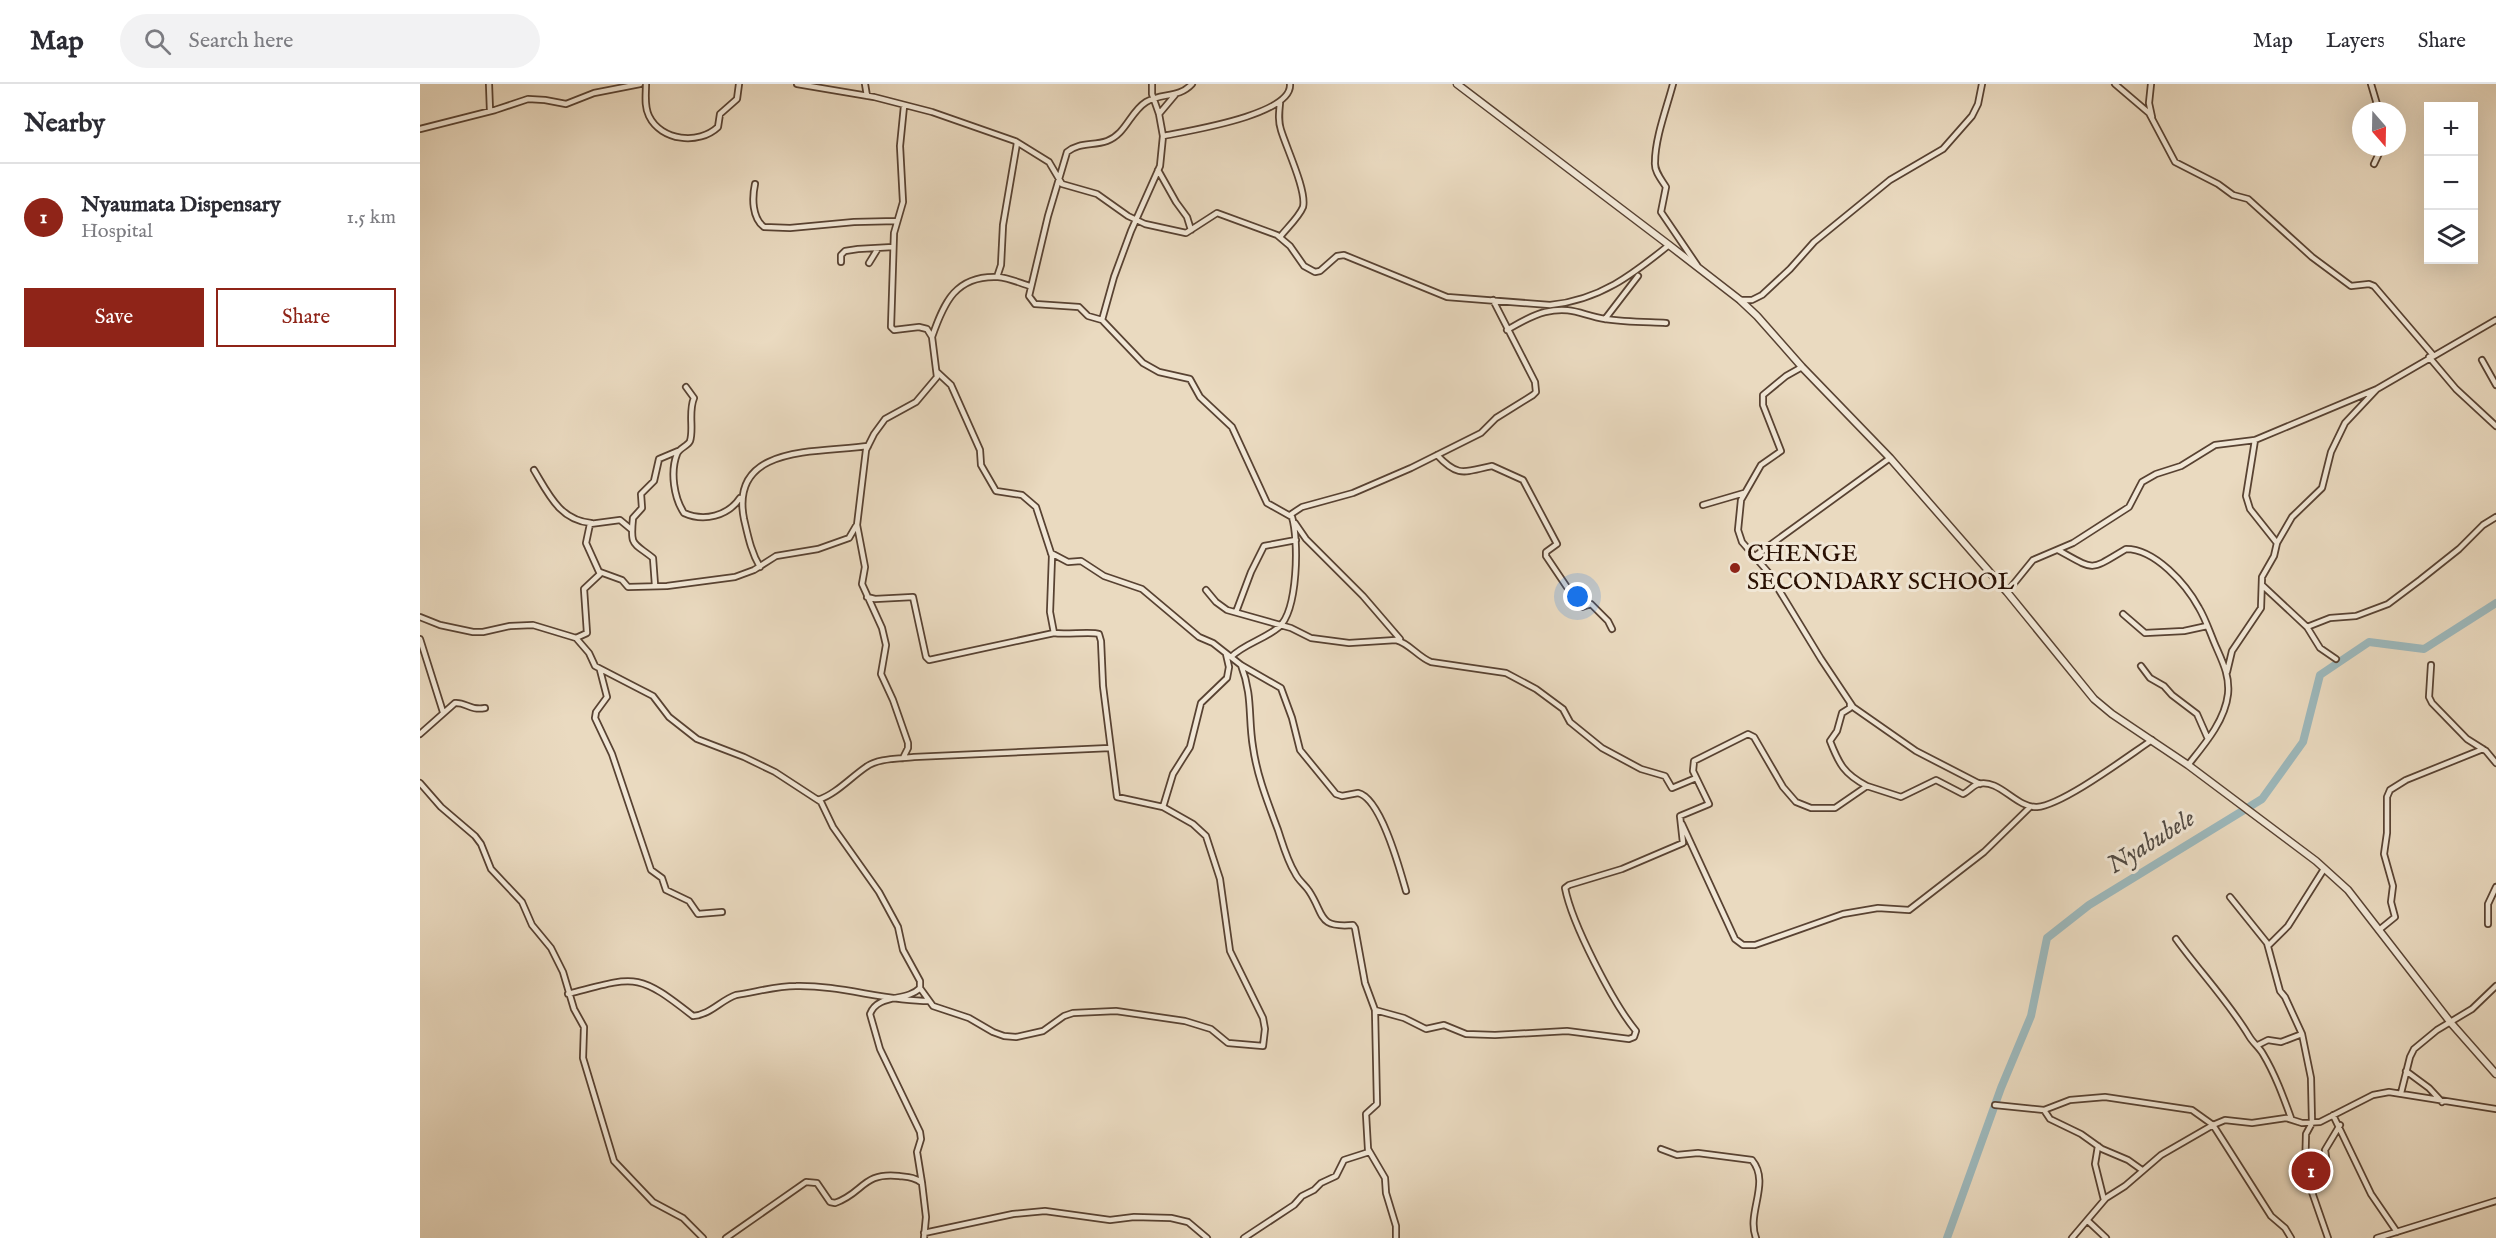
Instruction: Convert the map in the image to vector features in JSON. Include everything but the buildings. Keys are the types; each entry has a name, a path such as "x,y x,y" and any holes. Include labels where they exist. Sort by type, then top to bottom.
{"street":[{"path":"489,84 490,111"},
{"path":"608,84 611,90"},
{"path":"420,129 528,99 566,104 594,93 640,84"},
{"path":"646,84 646,107 652,122 665,134 683,138 706,135 718,128 720,114 737,99 739,84"},
{"path":"797,84 867,96 939,114 1017,142 1049,162 1059,181 1065,186 1096,194 1135,220 1181,233 1191,230 1217,213 1280,237 1304,266 1315,272 1320,271 1336,256 1344,255 1437,294 1453,298 1550,305 1582,299 1636,273 1669,244"},
{"path":"865,84 867,96"},
{"path":"1102,320 1114,277 1135,220 1158,170 1163,136 1153,98 1152,84"},
{"path":"1192,84 1182,93 1153,98 1143,104 1130,122 1113,137 1098,143 1075,146 1067,152 1050,206 1029,296 1035,304 1079,308 1088,316 1102,320 1143,363 1160,372 1188,378 1204,402 1232,427 1267,503 1292,517 1306,539 1363,596 1402,641 1422,659 1495,670 1515,677 1563,709 1570,722 1597,744 1641,769 1667,777 1672,788 1695,778"},
{"path":"1163,136 1233,120 1280,103 1289,94 1290,84"},
{"path":"1457,84 1740,300 1890,458 2007,592 2094,699 2112,714 2188,765 2348,890 2451,1023 2496,1074"},
{"path":"1673,84 1655,161 1658,176 1666,187 1661,212 1702,271"},
{"path":"1740,300 1752,300 1762,295 1814,242 1890,180 1944,149 1972,116 1978,104 1982,84"},
{"path":"2115,84 2145,109 2175,162 2218,184 2233,195 2248,199 2312,257 2351,286 2368,284 2374,286 2456,389 2496,426"},
{"path":"2151,84 2149,103 2153,120"},
{"path":"2371,84 2376,102"},
{"path":"1159,114 1175,94"},
{"path":"1280,103 1278,116 1281,131 1294,162 1303,203 1300,212 1280,237"},
{"path":"903,758 908,743 881,674 886,645 862,584 865,567 857,525 861,480 868,446 882,422 916,402 934,383 937,372 932,337 927,329 922,327 897,330 891,327 893,247 903,202 900,147 904,106"},
{"path":"997,277 1001,265 1003,225 1017,142"},
{"path":"2374,164 2378,156"},
{"path":"1158,170 1187,217 1191,230"},
{"path":"755,184 753,203 758,220 764,227 790,228 854,222 897,221"},
{"path":"841,262 841,255 845,251 893,247"},
{"path":"869,263 872,254 878,249"},
{"path":"1605,319 1638,276"},
{"path":"932,337 941,312 958,287 970,280 997,277 1030,286"},
{"path":"1292,517 1302,507 1353,494 1480,433 1496,418 1536,392 1535,382 1493,300"},
{"path":"1507,330 1537,315 1555,310 1572,309 1605,319 1666,323"},
{"path":"2007,592 2033,560 2073,543 2129,507 2142,482 2156,474 2181,465 2215,445 2255,440 2377,389 2496,320"},
{"path":"2482,360 2496,385"},
{"path":"1802,367 1786,376 1763,395 1763,405 1781,451 1761,465 1745,493 1739,507 1739,535 1768,572 1850,703 1863,716 1916,751 1980,784 2000,789 2030,807"},
{"path":"937,372 951,385 980,450 981,465 996,491 1022,495 1034,505 1051,553 1050,612 1054,633"},
{"path":"655,585 654,560 652,556 635,546 632,530 633,518 642,508 641,494 654,481 659,459 678,451 690,441 690,410 694,398 686,387"},
{"path":"2227,672 2232,651 2261,608 2262,577 2274,556 2277,543 2292,517 2322,488 2331,452 2345,423 2377,389"},
{"path":"2255,440 2246,496 2248,504 2277,543"},
{"path":"678,451 674,489 684,513 700,518 732,508 741,495 748,477 766,463 804,452 868,446"},
{"path":"1437,455 1445,463 1463,472 1473,472 1492,466 1523,480 1557,544 1546,552 1546,556 1581,606 1591,604 1608,621 1612,629"},
{"path":"1755,556 1890,458"},
{"path":"534,470 552,500 576,521 591,523 620,520 632,530"},
{"path":"1703,505 1745,493"},
{"path":"741,495 752,552 760,567"},
{"path":"1228,655 1281,626 1289,610 1296,566 1296,540 1292,517"},
{"path":"2307,627 2330,618 2356,616 2388,604 2459,549 2483,525 2496,517"},
{"path":"591,523 586,543 600,572 622,580 628,586 667,586 735,577 760,567 776,556 818,549 849,538 857,525"},
{"path":"1236,612 1251,572 1264,546 1296,540"},
{"path":"2058,550 2090,567 2104,564 2126,549 2142,552 2169,570 2198,606 2227,672 2229,686 2226,706 2208,739 2188,765"},
{"path":"1051,553 1068,562 1081,561 1104,576 1142,589 1198,637 1215,644 1241,665 1281,688 1300,750 1331,791 1340,796 1361,793 1367,798 1385,830 1406,891"},
{"path":"576,638 587,633 584,589 600,572"},
{"path":"2261,584 2307,627 2320,648 2336,659"},
{"path":"1206,590 1219,605 1297,630 1311,638 1349,643 1388,639 1402,641"},
{"path":"600,670 653,696 669,717 697,739 756,762 822,803 833,827 879,892 898,927 903,950 920,981 920,988 933,1006 969,1018 1004,1036 1016,1037 1043,1031 1064,1016 1073,1013 1116,1011 1185,1022 1211,1029 1228,1043 1263,1046 1265,1029 1263,1018 1230,951 1222,892 1211,846 1206,836 1193,824 1163,807 1118,797 1103,686 1100,636 1093,632 1054,633 928,660 913,597 880,599 867,597"},
{"path":"2123,614 2145,633 2184,631 2207,626"},
{"path":"420,617 440,625 472,632 510,626 533,626 576,638 600,670 607,697 598,709 595,718 612,754 651,870 662,878 666,890 689,901 698,914 722,912"},
{"path":"420,639 443,712"},
{"path":"1163,807 1173,774 1190,747 1201,703 1227,678 1228,655"},
{"path":"1241,665 1250,694 1253,749 1268,804 1294,872 1310,893 1322,918 1336,926 1354,926 1365,983 1375,1010 1377,1104 1366,1114 1366,1140 1369,1152 1385,1178 1386,1193 1396,1226 1396,1238"},
{"path":"2431,665 2429,697 2432,704 2467,739 2483,749 2496,763"},
{"path":"2141,666 2150,678 2164,686 2196,714 2208,739"},
{"path":"420,734 443,712 458,702 474,710 484,708"},
{"path":"1850,703 1850,708 1842,713 1837,731 1830,741 1834,756 1848,774 1867,786 1901,798 1936,780 1963,795 1980,784"},
{"path":"1375,1010 1404,1018 1426,1029 1444,1025 1466,1034 1495,1035 1567,1031 1632,1038 1636,1035 1636,1031 1615,1000 1585,941 1565,888 1622,869 1684,841 1680,819 1683,814 1709,804 1695,778 1692,766 1694,761 1737,739 1752,734 1783,787 1796,802 1811,808 1835,808 1867,786"},
{"path":"1680,819 1735,939 1743,945 1755,945 1843,914 1878,908 1909,910 1983,852 2030,807 2048,804 2067,794 2152,740"},
{"path":"818,800 829,795 870,764 903,758 1110,748"},
{"path":"2379,930 2395,917 2391,902 2393,886 2384,854 2387,832 2387,797 2390,790 2406,780 2483,749"},
{"path":"420,783 441,807 475,836 481,844 491,869 525,906 532,925 547,942 558,961 568,994 584,1027 583,1058 614,1161 653,1202 683,1218 703,1238"},
{"path":"2268,946 2288,926 2324,869"},
{"path":"2488,924 2488,904 2496,887"},
{"path":"2230,897 2260,932 2268,946 2280,991 2302,1034 2311,1078 2312,1123 2306,1134 2304,1166 2328,1238"},
{"path":"2176,939 2215,990 2225,999 2250,1038 2258,1045 2273,1072 2291,1118"},
{"path":"568,994 616,981 640,981 658,989 693,1016 710,1011 728,998 796,986 824,988 890,999 929,1001"},
{"path":"2401,1093 2414,1049 2437,1030 2479,1003 2496,986"},
{"path":"920,988 914,994 890,999 872,1010 871,1020 887,1065 920,1132 921,1139 917,1152 926,1217 924,1235 1013,1214 1045,1211 1067,1212 1073,1216 1096,1216 1110,1220 1134,1217 1171,1218 1188,1222 1207,1238"},
{"path":"2258,1045 2268,1040 2281,1042 2302,1034"},
{"path":"2406,1071 2429,1088 2442,1102"},
{"path":"2072,1238 2104,1200 2142,1170 2176,1145 2225,1120 2252,1123 2291,1118 2302,1123 2320,1122 2380,1093 2401,1093 2442,1102 2496,1109"},
{"path":"1995,1106 2044,1110 2070,1100 2105,1097 2192,1110 2213,1125 2229,1153 2247,1174 2271,1216 2285,1228 2291,1238"},
{"path":"2044,1110 2050,1119 2128,1160 2142,1170"},
{"path":"2333,1115 2340,1125 2371,1194 2397,1232"},
{"path":"2312,1192 2320,1173 2327,1164 2325,1150 2340,1125"},
{"path":"2098,1146 2095,1164 2104,1200"},
{"path":"1661,1149 1677,1155 1698,1153 1752,1160 1759,1176 1752,1226 1756,1238"},
{"path":"1244,1238 1294,1205 1302,1196 1314,1190 1321,1183 1336,1176 1344,1160 1369,1152"},
{"path":"726,1238 792,1190 810,1181 820,1186 830,1202 835,1203 878,1176 908,1177 922,1183"},
{"path":"2377,1238 2496,1201"},
{"path":"2088,1221 2106,1238"}],"waterway":[{"name":"Nyabubele","path":"1947,1238 2001,1088 2031,1016 2047,938 2089,905 2262,799 2303,742 2320,675 2369,642 2424,649 2496,603"}],"place":[{"name":"CHENGE SECONDARY SCHOOL","path":"1735,568"},
{"name":"Nyaumata Dispensary","path":"2311,1171"}]}
